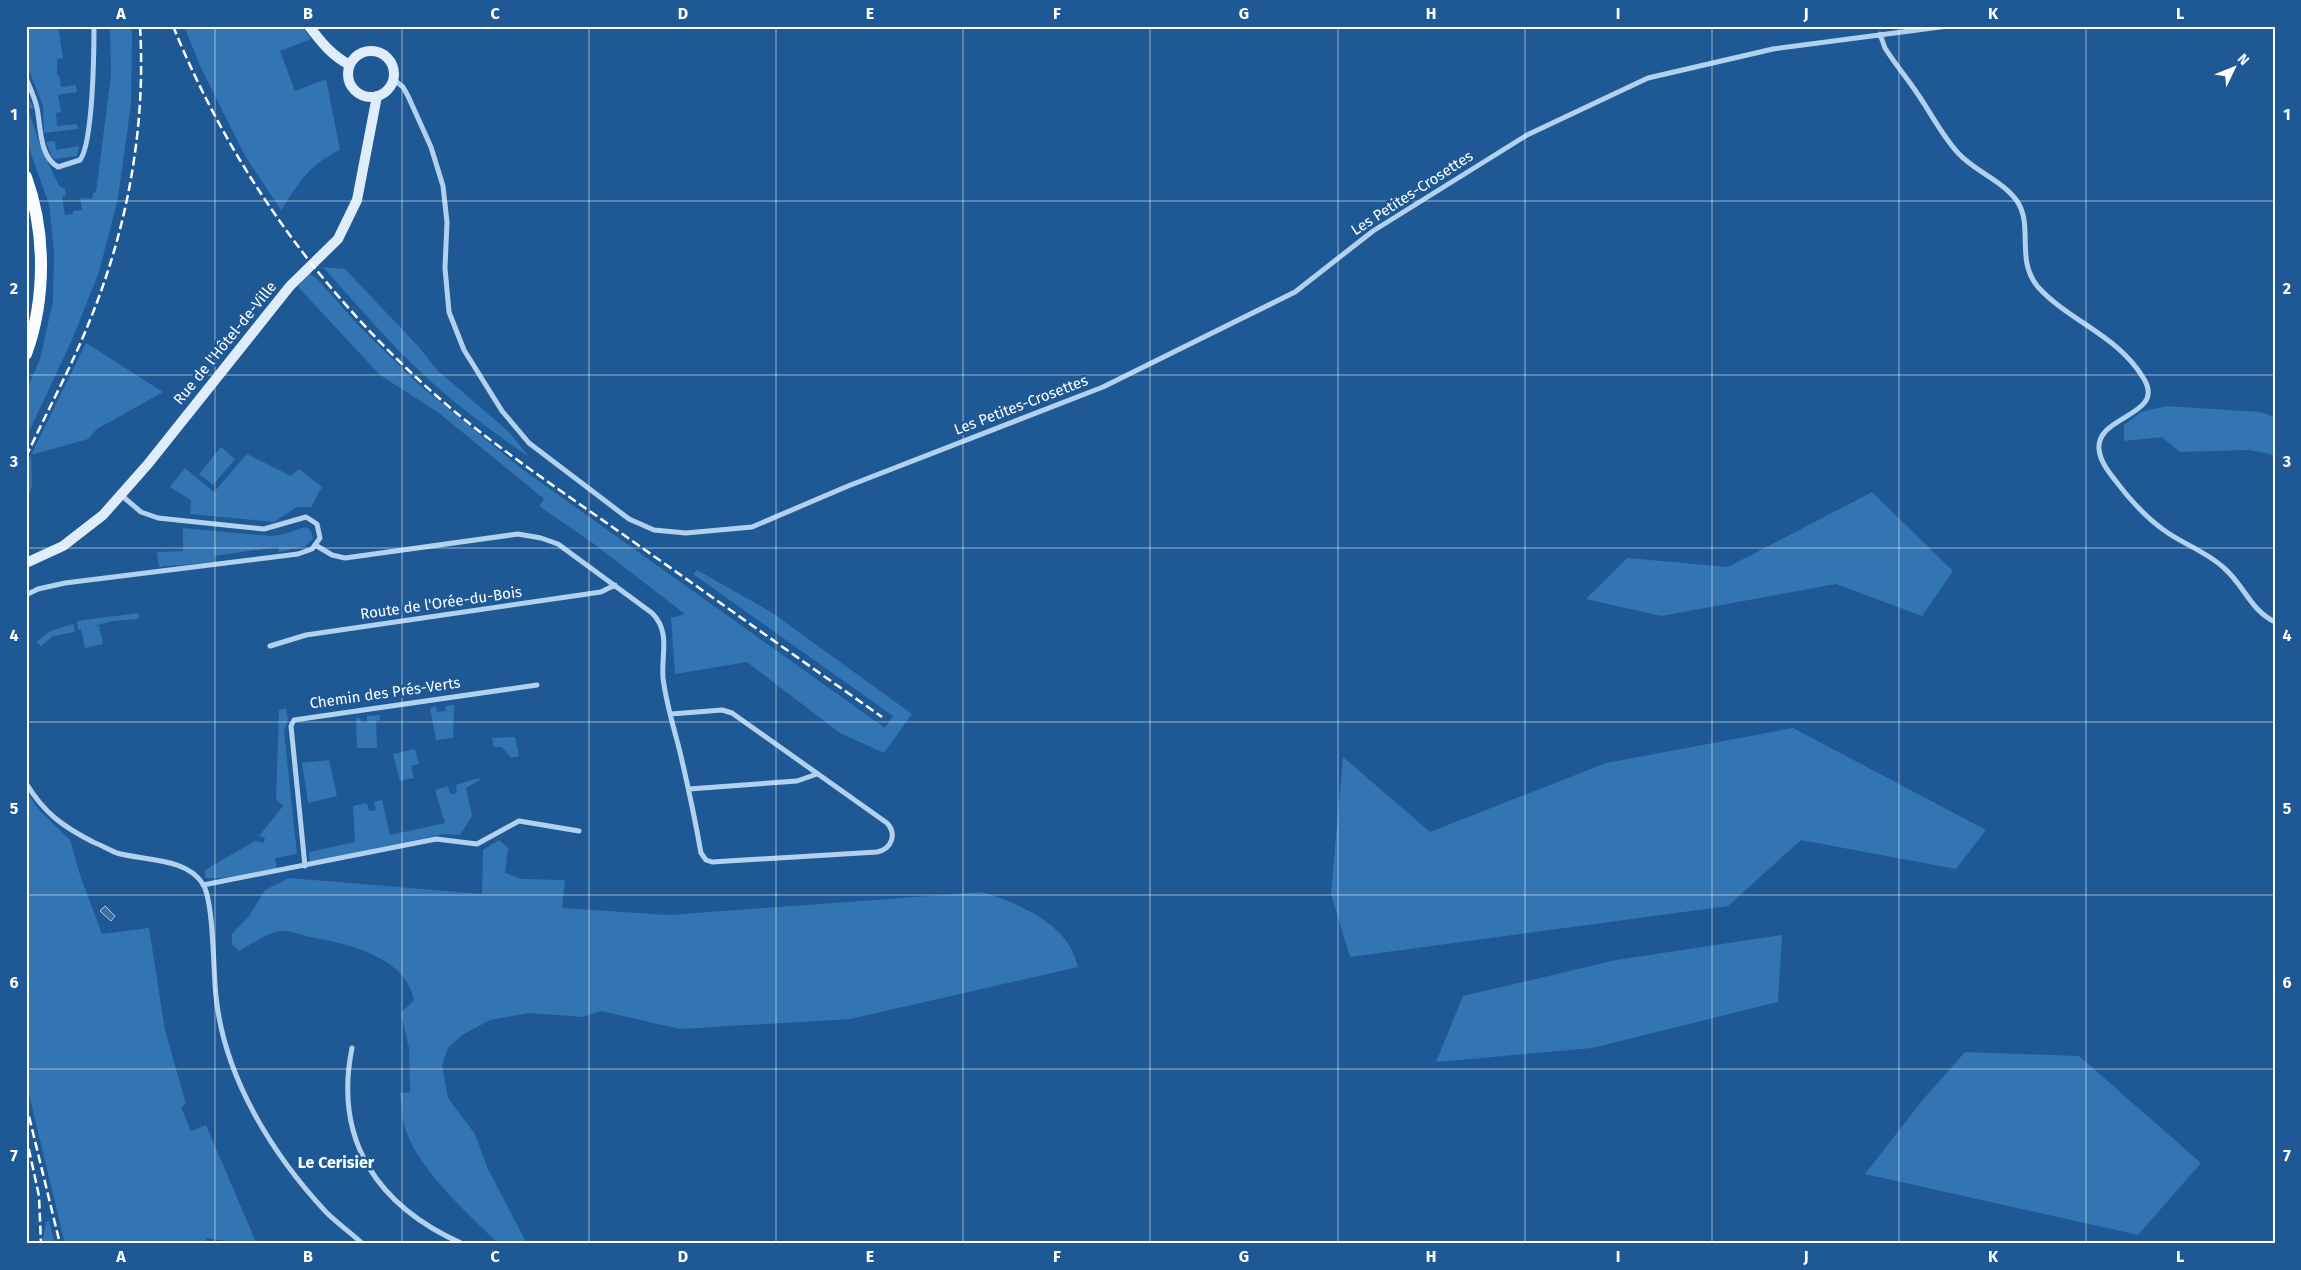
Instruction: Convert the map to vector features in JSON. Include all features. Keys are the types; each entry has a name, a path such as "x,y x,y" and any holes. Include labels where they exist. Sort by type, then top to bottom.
{"main road":[{"path":"309,26 328,50 350,65"},
{"path":"377,51 383,54 392,64 393,79 386,90 377,96 366,96 356,91 348,76 350,65 358,54 377,51"},
{"name":"Rue de l'Hôtel-de-Ville","path":"26,563 63,546 103,515 121,496 290,286 338,239 357,200 377,96"},
{"path":"26,177 38,226 41,270 37,310 26,354"}],"street":[{"path":"26,78 37,106 40,135 50,159 58,167 80,160 85,149 91,96 94,26"},
{"name":"Les Petites-Crosettes","path":"393,79 403,87 408,96 431,147 443,186 446,222 445,268 449,312 464,350 502,411 529,443 629,520 654,530 686,533 752,527 848,486 1103,387 1295,292 1373,231 1527,135 1622,88 1648,78 1774,49 1948,26"},
{"path":"1880,34 1888,53 1951,145 1964,159 2003,187 2018,203 2023,216 2025,260 2034,282 2050,298 2108,339 2144,379 2148,394 2146,402 2138,410 2110,426 2101,437 2099,451 2108,470 2130,498 2150,519 2168,533 2220,564 2236,580 2258,611 2275,622"},
{"path":"26,595 50,585 275,558 308,551 317,546 320,538 320,532 315,522 309,518 299,518 275,528 264,529 158,518 141,512 121,496"},
{"path":"317,546 332,556 345,558 500,536 526,535 558,544 652,613 662,626 664,640 663,678 671,714 689,789 701,853 709,862 870,853 887,848 892,836 889,825 728,711 671,714"},
{"name":"Route de l'Orée-du-Bois","path":"270,646 306,635 601,592 615,585"},
{"name":"Chemin des Prés-Verts","path":"305,866 291,726 294,720 537,685"},
{"path":"689,789 797,781 817,774"},
{"path":"26,783 50,816 65,827 116,852 165,862 185,868 195,874 203,885 209,902 213,972 220,1024 238,1081 273,1143 301,1181 326,1212 363,1244"},
{"path":"203,885 436,839 477,844 519,821 579,830"},
{"path":"352,1048 348,1066 349,1111 354,1132 366,1162 385,1190 401,1208 463,1244"}],"shaded area":[{"path":"26,26 58,26 63,58 57,59 57,75 59,75 61,87 76,85 77,92 58,95 61,112 56,113 57,126 77,124 78,129 44,133 43,106 26,63"},
{"path":"110,26 131,26 132,35 131,104 118,198 99,272 72,340 26,438 26,392 40,359 53,301 54,251 49,204 26,140 26,95 34,108 28,109 40,145 59,186 65,189 66,195 62,196 65,215 73,214 73,211 82,210 80,198 92,199 93,193 96,192 111,75"},
{"path":"184,26 302,26 311,39 280,51 295,91 326,79 340,150 312,168 281,210 245,156 201,68"},
{"path":"55,141 56,150 79,146 77,156 55,159 51,155 46,142"},
{"path":"323,267 345,269 418,346 438,371 509,432 529,457 477,419 427,378 387,338"},
{"path":"308,272 318,280 359,326 417,383 522,469 885,728 893,716 693,574 697,570 771,612 912,714 884,753 840,733 747,662 675,674 671,618 685,614 594,544 539,506 544,499 439,413 380,375 298,287"},
{"path":"86,343 163,392 97,429 88,439 31,455"},
{"path":"2166,406 2260,412 2275,417 2275,455 2250,450 2180,452 2162,437 2124,441 2124,425 2141,412"},
{"path":"221,447 235,459 213,485 199,474"},
{"path":"247,454 291,476 299,469 322,487 311,507 297,507 274,522 190,514 191,500 170,487 185,468 214,492"},
{"path":"31,455 32,486 26,505 26,467"},
{"path":"1872,492 1953,571 1922,616 1836,584 1661,616 1586,599 1627,558 1728,567"},
{"path":"304,527 311,531 313,539 305,546 279,552 278,547 214,556 214,562 159,567 157,552 183,551 183,528 271,536 285,534"},
{"path":"138,613 139,619 113,621 94,626 99,626 103,644 85,648 81,629 78,630 77,621"},
{"path":"73,624 75,632 53,636 41,646 36,642 50,631"},
{"path":"454,705 453,738 436,740 430,708 436,706 437,712 446,711 445,706"},
{"path":"286,708 288,719 284,731 297,854 275,858 277,869 222,878 205,878 205,870 255,841 263,843 265,838 259,836 283,806 276,799 279,710"},
{"path":"380,715 380,720 376,721 377,748 357,748 356,718 360,718 361,723 367,723 367,716"},
{"path":"1793,728 1986,830 1956,869 1801,840 1728,906 1350,957 1331,894 1343,757 1430,832 1606,763"},
{"path":"515,737 519,756 511,758 502,747 494,747 492,738"},
{"path":"415,749 419,764 411,766 414,778 400,781 393,754"},
{"path":"329,760 337,796 308,803 302,763"},
{"path":"479,778 480,780 466,788 472,816 460,835 444,834 310,862 309,852 355,842 353,806 367,803 369,811 376,810 374,802 382,800 390,835 445,823 435,790 448,786 450,794 457,793 456,785"},
{"path":"26,791 39,810 70,840 80,875 102,934 149,928 165,1030 186,1104 181,1107 191,1131 206,1125 256,1242 245,1244 206,1238 207,1244 65,1244 26,1082"},
{"path":"499,840 508,848 505,873 522,879 565,880 562,908 669,915 983,892 1019,906 1052,926 1069,945 1078,967 850,1019 680,1029 601,1011 583,1017 529,1013 490,1020 462,1035 448,1048 442,1065 448,1098 475,1134 487,1167 527,1244 499,1244 460,1206 434,1177 422,1161 406,1131 400,1093 410,1092 409,1048 401,1013 414,1000 409,985 399,973 387,963 357,948 291,932 280,931 270,934 239,951 232,944 232,934 249,916 265,890 289,878 482,894 483,850"},
{"path":"105,906 115,916 111,921 100,911"},
{"path":"1782,935 1778,1002 1592,1048 1436,1062 1463,996 1616,960"},
{"path":"1965,1052 2079,1056 2201,1163 2138,1235 1865,1174 1921,1102"},
{"path":"49,1221 55,1244 42,1244 46,1222"},
{"path":"320,1241 322,1244 265,1244 262,1242"}],"railway":[{"path":"26,457 83,337 115,249 132,176 137,138 141,64 140,26"},
{"path":"173,26 225,135 256,186 290,236 327,283 409,371 454,411 521,463 882,717"},
{"path":"26,1104 60,1244"},
{"path":"26,1136 39,1196 41,1244"}],"district":[{"name":"Le Cerisier","path":"336,1162"}]}
